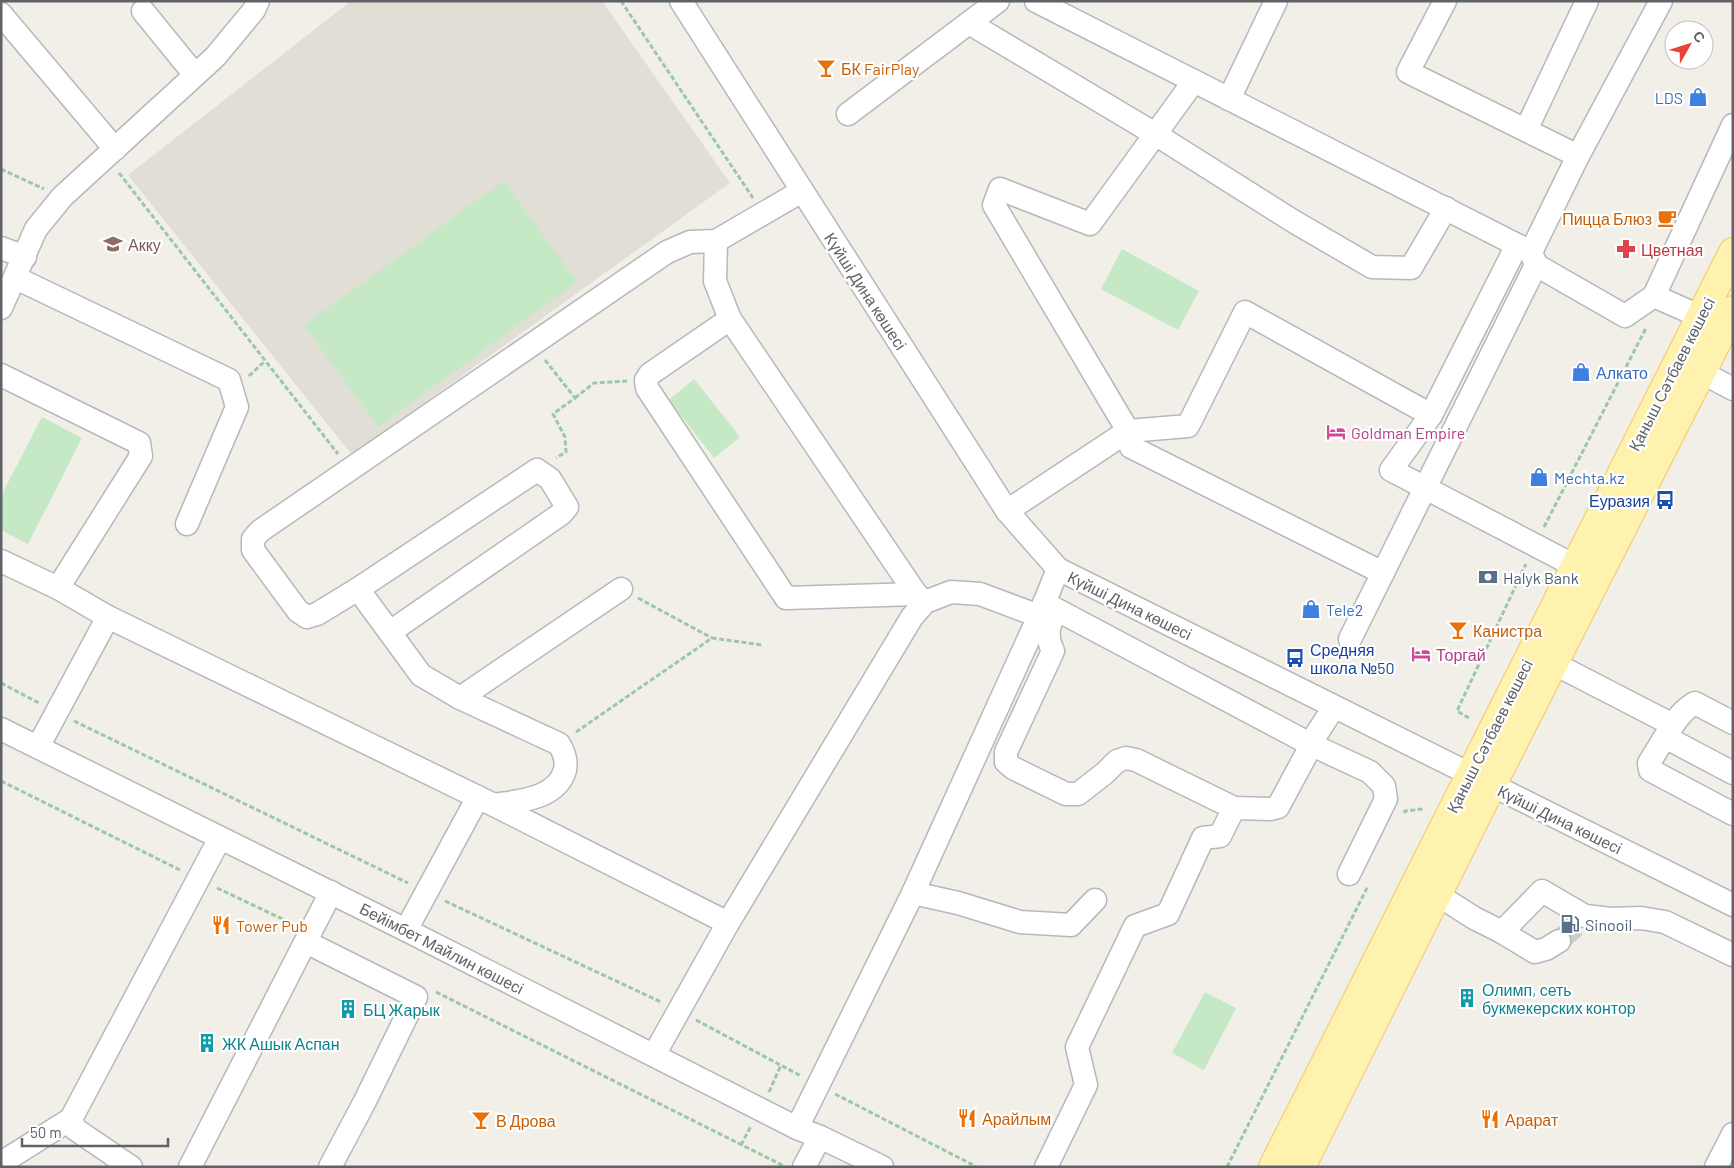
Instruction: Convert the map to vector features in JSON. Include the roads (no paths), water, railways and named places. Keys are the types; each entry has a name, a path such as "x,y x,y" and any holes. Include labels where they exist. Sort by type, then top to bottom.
{"main road":[{"name":"Қаныш Сәтбаев көшесі","path":"1481,780 1554,663 1701,372 1719,318 1733,252"},
{"name":"Қаныш Сәтбаев көшесі","path":"1301,1167 1427,888 1481,780 1575,566 1719,318"},
{"name":"Қаныш Сәтбаев көшесі","path":"1273,1167 1427,888"}],"street":[{"path":"1,308 16,278 36,229 62,197 215,57 254,10 258,1"},
{"name":"Күйші Дина көшесі","path":"681,1 1006,511 1058,569 1733,905"},
{"path":"848,114 998,1"},
{"path":"1036,1 1063,7 1194,82 1446,208 1528,254 1625,316 1657,298 1733,125"},
{"path":"1229,99 1276,1"},
{"path":"1445,1 1408,72 1578,156"},
{"path":"1526,130 1587,1"},
{"path":"1350,639 1425,488 1528,254 1661,1"},
{"path":"144,5 195,75"},
{"path":"1,14 110,153"},
{"path":"969,23 1155,134 1293,221 1372,267 1411,268 1446,208"},
{"path":"1194,82 1090,224 1000,189 994,205 1128,431 1131,447 1383,573"},
{"path":"390,632 561,514 567,507 550,479 537,470 358,589 317,614 307,617 298,611 253,550 253,539 260,531 667,252 690,242 716,241 802,191"},
{"path":"716,241 715,281 730,319 921,598"},
{"path":"1,248 24,257"},
{"path":"1528,254 1431,415 1391,470 1575,566"},
{"path":"16,278 229,380 238,407 187,524"},
{"path":"1657,298 1719,318"},
{"path":"1006,511 1128,431 1188,426 1245,312 1431,415"},
{"path":"730,319 650,374 646,380 647,388 786,598 921,598 951,592 980,594 1046,610 1310,744 1370,772 1384,786 1386,799 1348,874"},
{"path":"1701,372 1733,389"},
{"path":"1,375 139,443 141,449 141,456 58,588"},
{"path":"1,561 58,588 108,617 486,801 728,923"},
{"path":"797,1128 913,893 1046,610 1058,569"},
{"path":"358,589 421,675 460,698 559,744 564,752 566,766 563,778 557,786 545,793 524,800 486,801"},
{"path":"460,698 621,589"},
{"path":"654,1055 728,923 907,625 921,598"},
{"path":"1046,610 1048,641 1053,651 1006,752 1006,762 1013,768 1066,794 1078,794 1117,761 1126,758 1136,760 1234,808 1270,809 1278,807 1310,744 1334,707"},
{"path":"38,747 108,617"},
{"path":"1554,663 1669,731 1733,773"},
{"path":"1733,723 1696,703 1688,707 1669,731 1649,763 1650,770 1733,814"},
{"name":"Бейімбет Майлин көшесі","path":"1,729 331,892 797,1128 820,1136 882,1167"},
{"path":"406,930 427,892 486,801"},
{"path":"1046,1167 1086,1086 1076,1047 1135,926 1168,914 1203,838 1220,836 1234,808"},
{"path":"1,1163 71,1119 220,838"},
{"path":"1427,888 1474,918 1535,952 1546,949 1559,941"},
{"path":"1502,932 1542,891 1581,921 1641,918 1664,922 1733,955"},
{"path":"190,1167 331,892"},
{"path":"913,893 958,903 1020,922 1071,925 1095,900"},
{"path":"306,942 416,997 330,1167"},
{"path":"71,1119 75,1129 131,1167"},
{"path":"1716,1167 1733,1134"},
{"path":"804,1167 820,1136"}],"tunnel":[{"path":"1559,941 1577,925"}],"place":[{"name":"БК FairPlay","path":"826,68"},
{"name":"LDS","path":"1698,97"},
{"name":"Пицца Блюз","path":"1667,218"},
{"name":"Акку","path":"113,244"},
{"name":"Цветная","path":"1626,249"},
{"name":"Алкато","path":"1581,372"},
{"name":"Goldman Empire","path":"1336,432"},
{"name":"Mechta.kz","path":"1539,477"},
{"name":"Еуразия","path":"1665,500"},
{"name":"Halyk Bank","path":"1488,577"},
{"name":"Tele2","path":"1311,609"},
{"name":"Канистра","path":"1458,630"},
{"name":"Торгай","path":"1421,654"},
{"name":"Средняя школа №50","path":"1295,658"},
{"name":"Sinooil","path":"1570,924"},
{"name":"Tower Pub","path":"221,925"},
{"name":"Олимп, сеть букмекерских контор","path":"1467,998"},
{"name":"БЦ Жарык","path":"348,1009"},
{"name":"ЖК Ашык Аспан","path":"207,1043"},
{"name":"Арайлым","path":"967,1118"},
{"name":"Арарат","path":"1490,1119"},
{"name":"В Дрова","path":"481,1120"}]}
